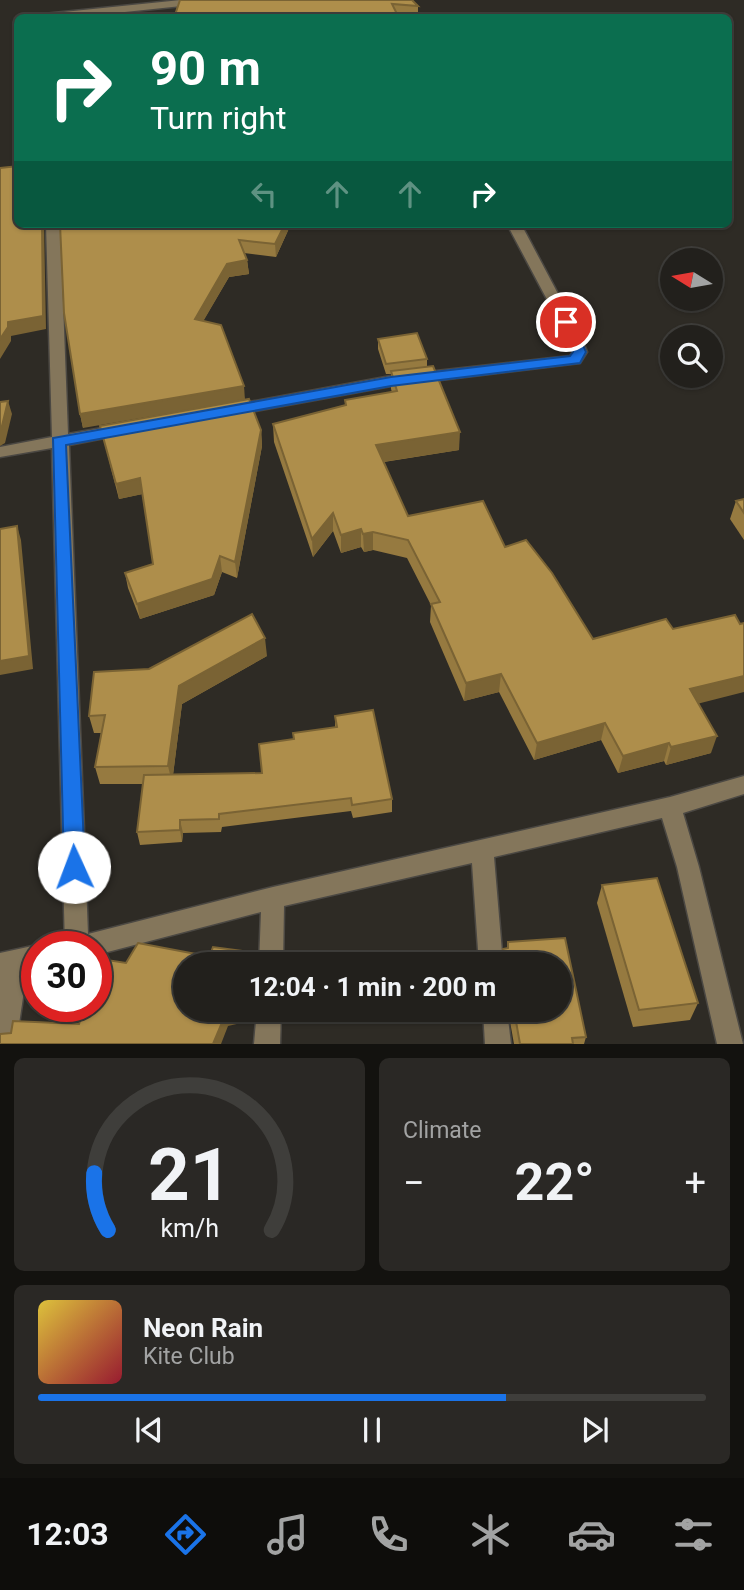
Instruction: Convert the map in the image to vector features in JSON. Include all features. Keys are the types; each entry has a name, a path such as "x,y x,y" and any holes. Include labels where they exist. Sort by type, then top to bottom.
{"street":[{"path":"54,14 210,0"},
{"path":"53,228 58,441 79,931"},
{"path":"218,412 391,382 575,360 580,352 576,341 516,228"},
{"path":"0,452 138,427"},
{"path":"112,939 273,898 670,807 744,785"},
{"path":"670,807 688,867 730,1044"},
{"path":"482,850 490,952"},
{"path":"271,952 273,898"},
{"path":"3,1044 18,961"},
{"path":"267,1044 268,1022"},
{"path":"496,1022 498,1044"}],"building":[{"path":"180,0 412,0 418,6 392,4 397,14 175,14"},
{"path":"14,166 14,228 42,228 43,316 8,322 8,327 0,339 0,168"},
{"path":"60,228 283,228 275,244 239,240 247,260 227,264 195,319 221,325 244,386 80,414 64,313"},
{"path":"417,333 427,359 386,364 378,339"},
{"path":"433,366 460,432 376,445 408,516 483,501 505,547 526,540 552,573 593,639 666,619 673,629 735,615 740,624 744,623 744,676 690,689 717,736 671,747 669,743 623,756 605,723 537,743 501,674 466,683 431,604 440,602 408,540 373,532 363,534 361,529 341,535 333,513 312,539 273,424 346,405 345,400 397,391 391,371"},
{"path":"249,399 261,430 235,562 220,556 212,579 137,604 125,573 153,564 140,478 116,484 100,426"},
{"path":"8,401 1,430 0,430 0,402"},
{"path":"744,499 744,513 736,501"},
{"path":"17,526 29,656 0,661 0,529"},
{"path":"252,614 265,638 179,686 168,766 95,767 105,715 89,716 94,672 149,669"},
{"path":"373,710 392,799 352,805 351,798 219,814 219,819 180,820 180,830 137,832 144,775 262,773 259,744 294,739 293,733 337,727 335,716"},
{"path":"657,878 698,1003 639,1010 602,885"},
{"path":"565,938 568,952 504,952 503,949 508,948 508,942"},
{"path":"138,943 185,952 173,952 173,1022 222,1022 213,1044 0,1044 0,1034 11,1033 13,1021 79,1024 112,1022 112,961 126,963"},
{"path":"213,947 250,952 211,952"},
{"path":"572,971 586,1037 572,1038 573,1044 520,1044 516,1022 572,1022"}],"route":[{"path":"74,867 58,441 391,382 520,364 575,360 580,352 566,322"}]}
